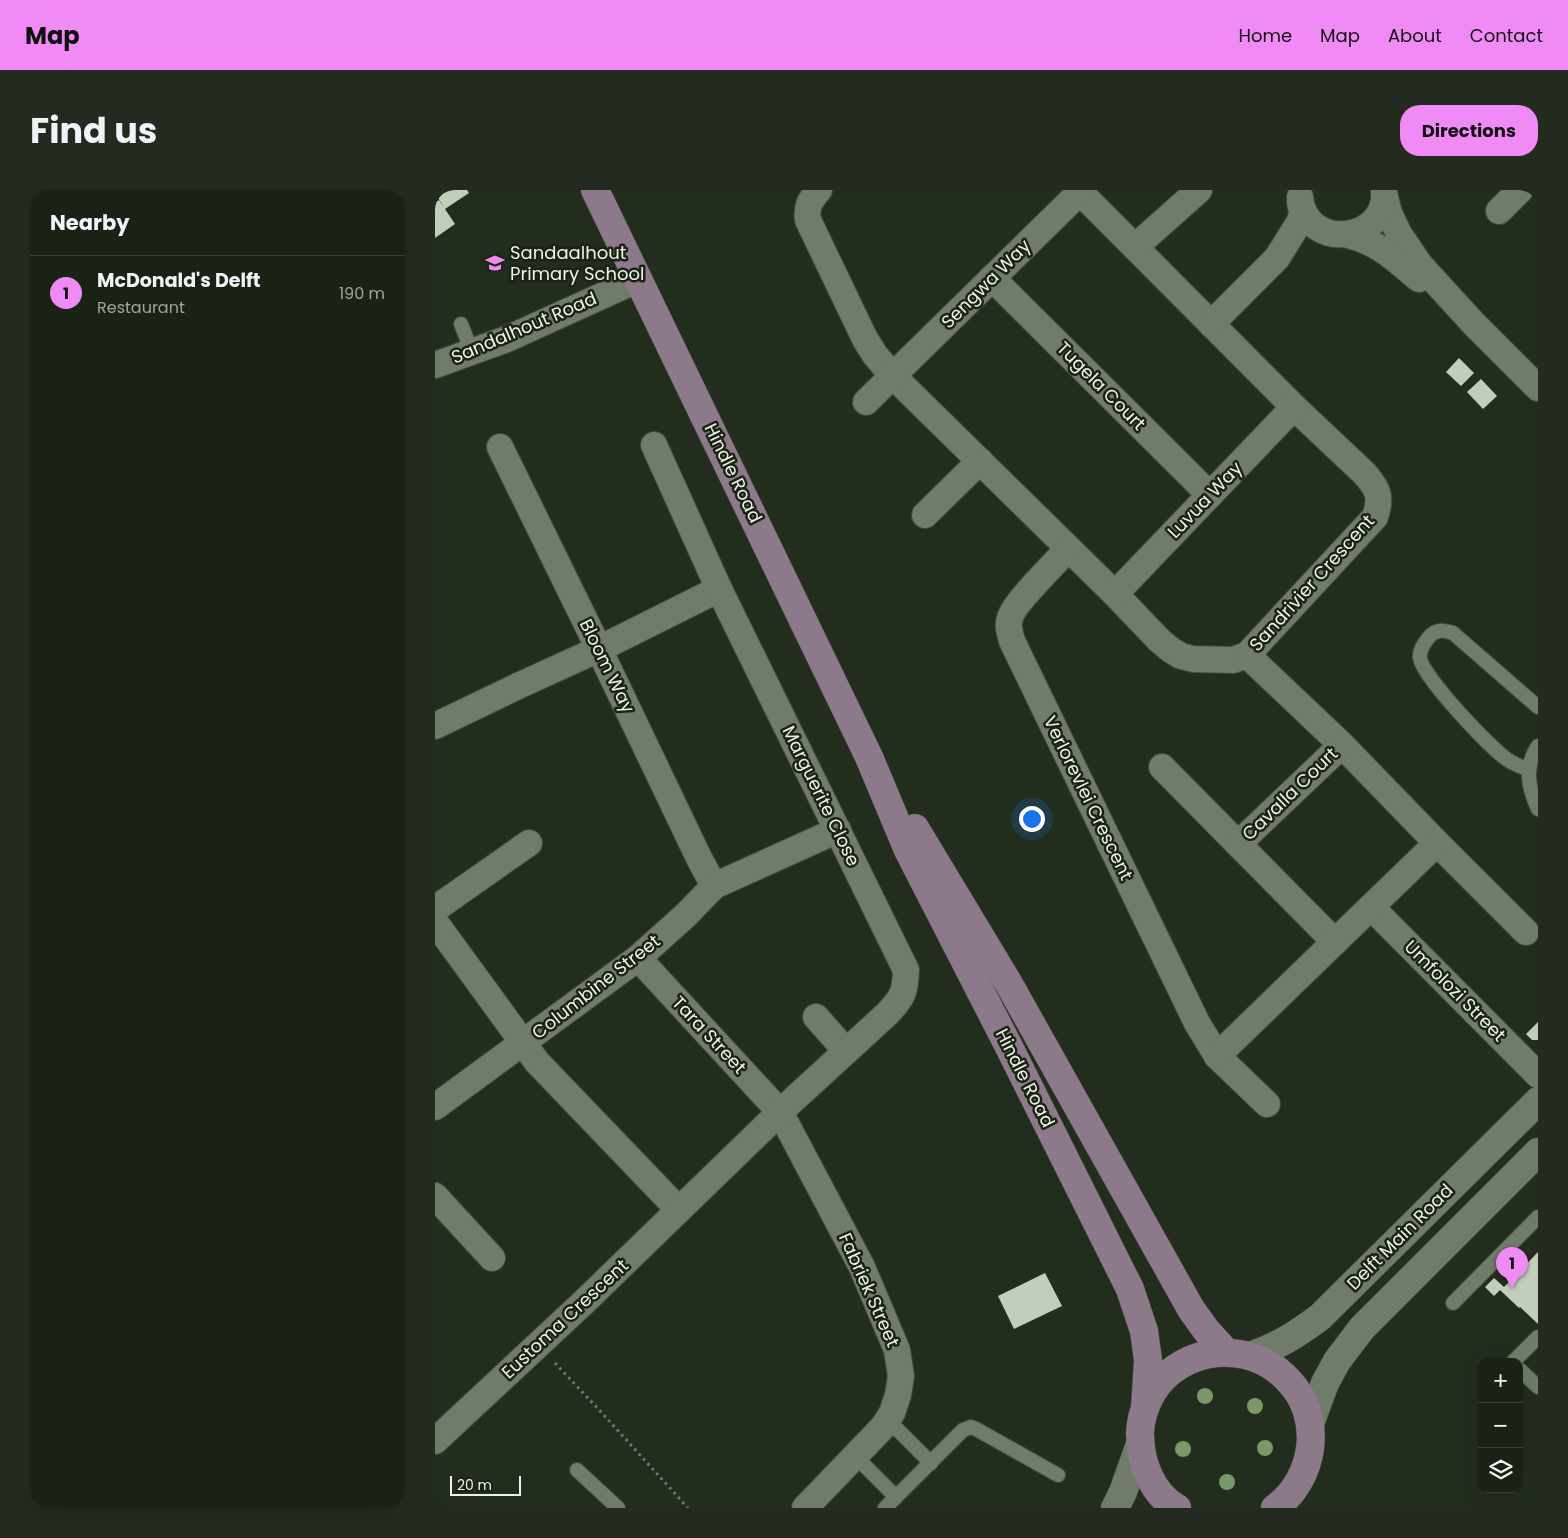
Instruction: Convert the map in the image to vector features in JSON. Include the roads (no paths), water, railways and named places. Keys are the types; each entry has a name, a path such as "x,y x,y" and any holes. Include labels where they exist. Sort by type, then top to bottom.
{"main road":[{"name":"Hindle Road","path":"595,190 869,757 908,850 1009,1045 1129,1289 1144,1331 1148,1360 1145,1408"},
{"name":"Hindle Road","path":"869,757 924,842 1009,984 1191,1309 1206,1330 1238,1354"},
{"path":"1177,1508 1155,1488 1145,1467 1140,1444 1140,1426 1145,1408 1158,1385 1177,1367 1188,1360 1213,1353 1238,1354 1272,1366 1290,1381 1303,1401 1310,1424 1311,1437 1304,1508"},
{"path":"1275,1508 1294,1491 1308,1463"}],"street":[{"name":"Sandrivier Crescent","path":"819,190 809,202 808,220 865,339 875,355 893,376 1068,550 1115,594 1160,641 1181,656 1193,659 1233,660 1247,655 1375,517 1379,499 1374,484 1365,474 1211,324 1079,191"},
{"path":"1135,247 1199,190"},
{"path":"1499,212 1520,190"},
{"name":"Sengwa Way","path":"893,376 1079,191"},
{"path":"1277,258 1321,235 1342,235 1363,229 1373,221 1381,210 1384,192"},
{"path":"1384,192 1389,213 1399,234 1420,265 1474,324 1538,388"},
{"path":"1300,196 1303,210 1317,227 1326,232 1365,239 1383,249 1474,324"},
{"path":"1211,324 1277,258 1300,222 1302,214 1300,196"},
{"name":"Tugela Court","path":"992,278 1210,495"},
{"name":"Sandalhout Road","path":"435,365 507,339 639,279"},
{"path":"866,402 893,376"},
{"name":"Luvua Way","path":"1115,594 1295,407"},
{"name":"Marguerite Close","path":"654,445 719,589 906,970 905,987 900,1000 780,1112"},
{"name":"Bloom Way","path":"500,447 713,886"},
{"path":"925,515 980,461"},
{"name":"Verlorevlei Crescent","path":"1068,550 1018,604 1010,616 1009,627 1012,641 1197,1023 1217,1056 1267,1104"},
{"path":"435,726 599,649 719,589"},
{"path":"1247,655 1342,745 1527,932"},
{"name":"Cavalla Court","path":"1238,844 1342,745"},
{"name":"Cavalla Court","path":"1162,767 1335,942"},
{"name":"Columbine Street","path":"435,1108 638,958 686,915 713,886 838,830"},
{"path":"1217,1056 1437,843"},
{"path":"435,909 529,844"},
{"name":"Umfolozi Street","path":"1371,908 1538,1075"},
{"path":"435,922 537,1062 679,1210"},
{"name":"Tara Street","path":"638,958 780,1112"},
{"path":"817,1017 846,1051"},
{"name":"Delft Main Road","path":"1238,1354 1267,1350 1287,1341 1319,1317 1538,1101"},
{"name":"Eustoma Crescent","path":"440,1427 538,1345 780,1112"},
{"name":"Fabriek Street","path":"780,1112 862,1267 897,1350 901,1376 898,1395 883,1427 805,1508"},
{"path":"1310,1424 1325,1383 1342,1353 1357,1334 1538,1152"},
{"path":"435,1196 492,1258"},
{"path":"1115,1508 1123,1492 1140,1444"}],"lane":[{"path":"461,324 472,352"},
{"path":"1529,770 1508,760 1481,738 1425,670 1419,656 1421,648 1434,632 1441,630 1453,633 1538,707"},
{"path":"1538,746 1531,756 1529,770 1530,788 1538,809"},
{"path":"1453,1303 1538,1217"},
{"path":"1517,1358 1538,1337"},
{"path":"1523,1373 1538,1387"},
{"path":"887,1420 931,1463"},
{"path":"885,1508 963,1430 971,1427 1058,1474"},
{"path":"855,1456 896,1496"},
{"path":"577,1470 618,1508"}],"place":[{"name":"Sandaalhout Primary School","path":"495,263"},
{"name":"McDonald's Delft","path":"1512,1288"}]}
